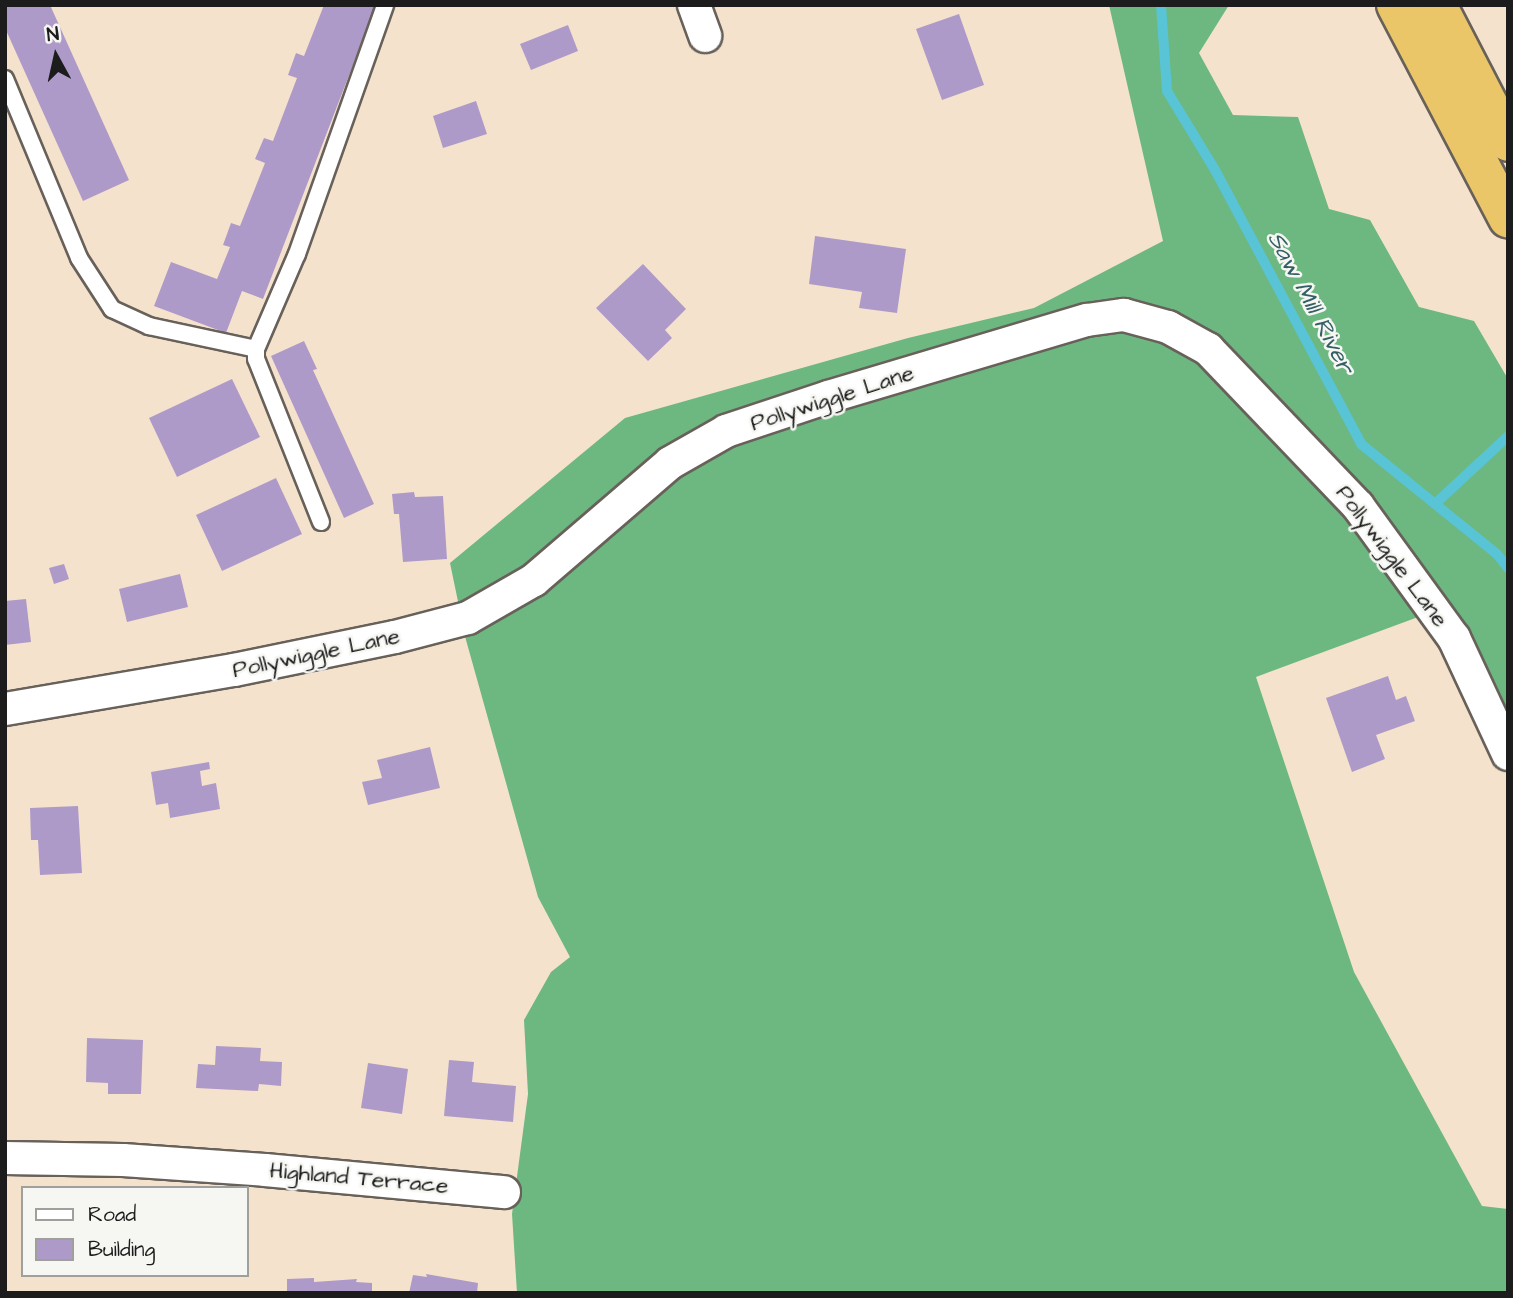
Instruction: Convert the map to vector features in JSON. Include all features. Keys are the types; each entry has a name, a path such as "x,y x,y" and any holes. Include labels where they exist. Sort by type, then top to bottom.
{"highway":[{"path":"1396,5 1508,218"},
{"path":"1437,5 1508,142"}],"street":[{"path":"694,5 705,36"},
{"name":"Pollywiggle Lane","path":"5,709 234,670 395,637 468,618 534,580 670,463 726,432 828,397 1087,320 1124,316 1168,327 1208,349 1358,506 1454,638 1508,754"},
{"name":"Highland Terrace","path":"5,1158 123,1160 504,1192"}],"lane":[{"path":"321,522 256,359 256,349 297,254 385,5"},
{"path":"5,79 79,258 112,309 149,326 256,349"}],"green space":[{"path":"1109,5 1229,5 1199,53 1233,115 1298,117 1329,209 1370,220 1419,307 1474,321 1508,379 1508,773 1429,613 1256,677 1354,972 1482,1206 1508,1209 1508,1293 517,1293 512,1214 528,1094 524,1020 551,972 570,957 538,897 466,640 450,563 625,418 908,338 1034,308 1163,241"}],"building":[{"path":"5,5 50,5 129,180 83,201 5,28"},
{"path":"324,5 376,5 263,299 242,291 226,333 154,306 171,262 217,279 230,247 223,245 231,223 240,226 265,163 255,159 264,138 273,141 297,78 288,75 296,53 304,56"},
{"path":"959,14 984,85 942,100 916,29"},
{"path":"568,25 578,51 531,70 520,44"},
{"path":"476,101 487,134 443,148 433,116"},
{"path":"815,236 906,249 897,313 859,308 862,292 809,284"},
{"path":"643,264 686,309 665,330 672,338 648,361 596,308"},
{"path":"304,341 317,369 313,370 374,504 344,518 271,356"},
{"path":"232,379 260,437 177,477 149,418"},
{"path":"276,478 302,534 222,571 196,515"},
{"path":"414,492 415,497 443,496 447,559 403,562 399,514 394,514 392,494"},
{"path":"64,564 69,579 54,584 49,568"},
{"path":"180,574 188,607 127,622 119,589"},
{"path":"26,599 31,642 5,645 5,601"},
{"path":"1388,676 1396,700 1406,696 1415,721 1376,735 1385,759 1352,772 1326,698"},
{"path":"430,747 440,788 368,805 362,782 382,778 377,760"},
{"path":"209,762 210,769 200,771 202,786 216,783 220,809 170,818 168,803 156,805 151,772"},
{"path":"78,806 82,873 40,875 38,840 31,840 30,808"},
{"path":"87,1038 143,1040 141,1094 108,1094 108,1083 86,1082"},
{"path":"216,1046 261,1048 260,1061 282,1062 281,1086 259,1084 258,1091 196,1088 198,1064 215,1065"},
{"path":"449,1060 474,1062 472,1082 516,1086 513,1122 444,1116"},
{"path":"368,1063 408,1069 402,1114 361,1108"},
{"path":"426,1274 478,1283 477,1293 409,1293 413,1275 427,1277"},
{"path":"314,1278 314,1282 357,1279 356,1282 372,1283 372,1293 287,1293 287,1279"}],"waterway":[{"name":"Saw Mill River","path":"1161,5 1167,91 1215,170 1361,444 1497,554 1508,568"},
{"path":"1436,503 1508,436"}]}
